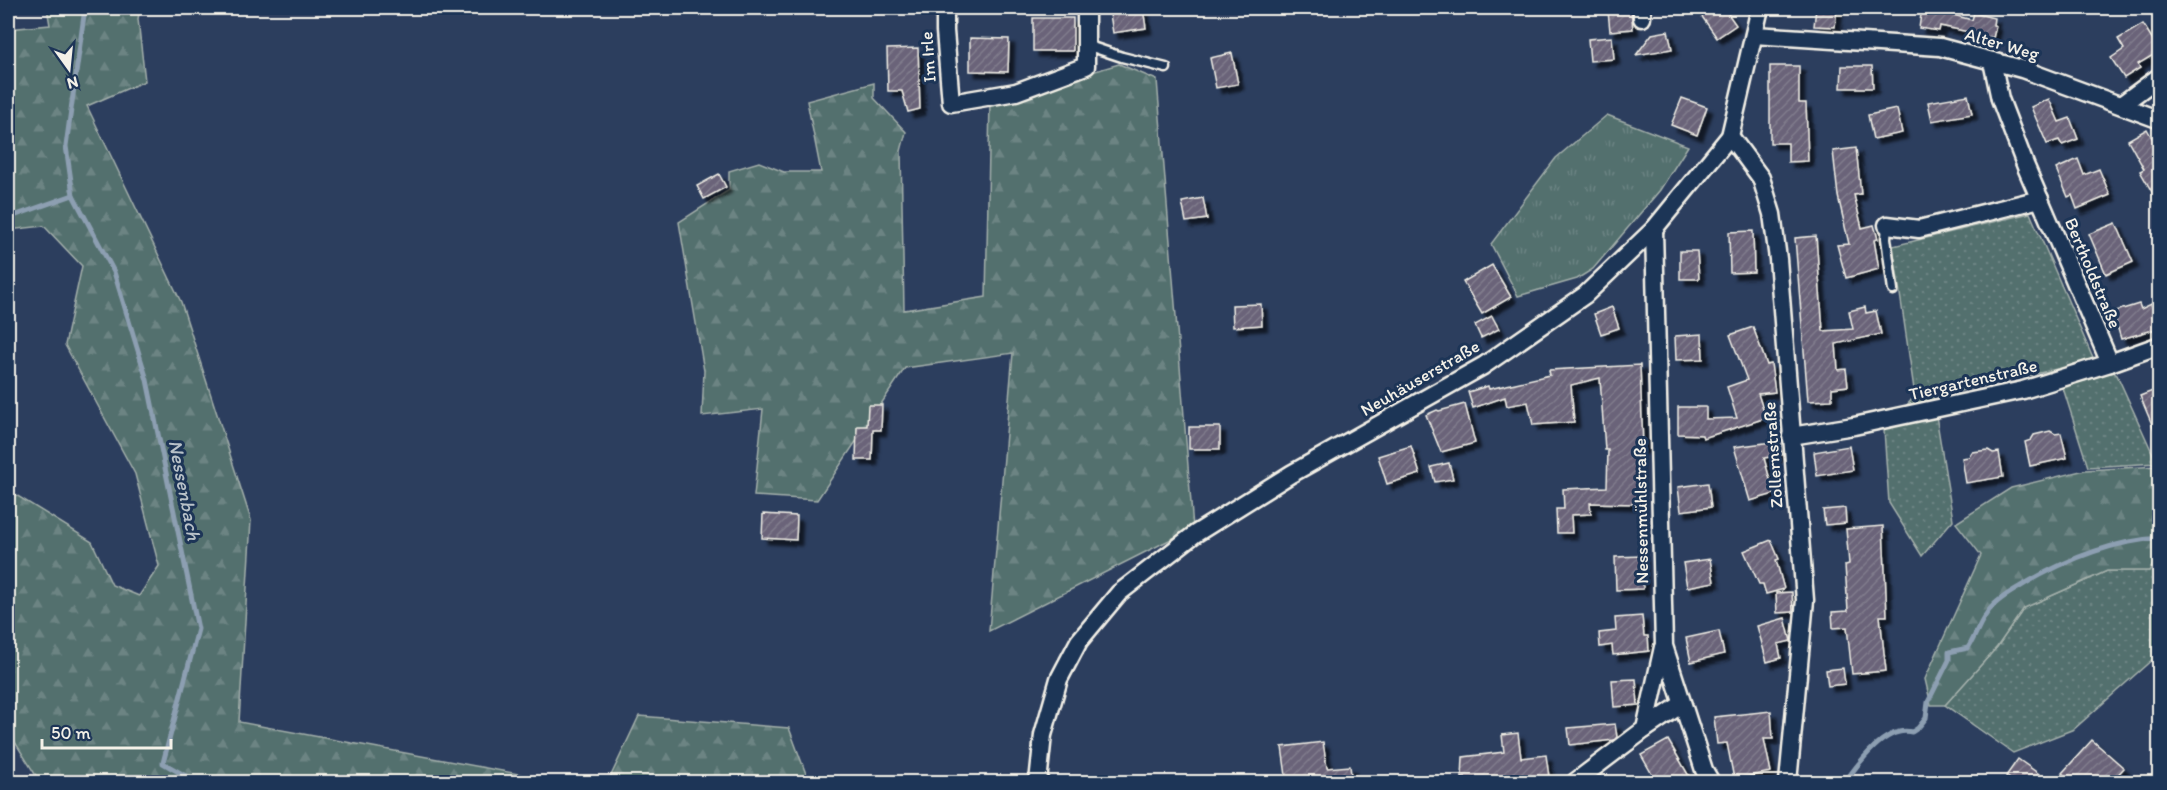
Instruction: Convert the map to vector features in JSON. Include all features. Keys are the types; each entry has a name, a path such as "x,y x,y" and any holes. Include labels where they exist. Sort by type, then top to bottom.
{"street":[{"name":"Im Irle","path":"945,8 951,104 1016,92 1086,66 1086,45"},
{"path":"1086,8 1086,45"},
{"name":"Neuhäuserstraße","path":"1038,783 1043,735 1059,679 1079,641 1119,593 1204,528 1291,474 1483,366 1585,295 1654,230 1730,136 1760,8"},
{"name":"Alter Weg","path":"1754,35 1940,47 2022,69 2160,120"},
{"name":"Bertholdstraße","path":"1992,61 2000,99 2040,200 2110,363"},
{"path":"2121,105 2160,76"},
{"name":"Zollernstraße","path":"1730,136 1761,178 1772,214 1778,259 1804,600 1788,783"},
{"path":"1887,225 1919,229 2040,200"},
{"name":"Nessenmühlstraße","path":"1654,230 1664,646 1704,770 1711,783"},
{"name":"Tiergartenstraße","path":"1791,436 1854,426 2023,390 2160,345"},
{"path":"1645,729 1664,646"},
{"path":"1575,783 1645,729 1683,704"}],"lane":[{"path":"1086,45 1166,68"},
{"path":"1887,225 1886,238 1893,290"}],"green space":[{"path":"47,8 140,8 138,19 145,81 87,106 181,302 251,520 239,722 561,782 40,782 8,731 8,490 92,542 112,585 139,596 159,566 135,474 65,345 82,266 44,226 8,230 8,29 50,25"},
{"path":"1119,64 1157,80 1193,528 989,631 1013,353 905,368 817,500 754,496 763,409 702,416 704,371 679,222 729,190 729,171 759,162 784,172 821,172 807,101 874,83 874,98 906,132 901,151 904,310 986,297 990,102"},
{"path":"1607,115 1688,146 1660,190 1593,269 1577,279 1518,296 1491,244 1556,158"},
{"path":"2030,213 2092,356 2117,375 2157,463 2088,467 2057,369 1933,397 1953,520 1922,556 1889,503 1884,430 1915,396 1893,246"},
{"path":"2159,466 2159,555 2149,571 2107,571 2024,608 1997,647 1945,705 1931,705 1925,679 1981,555 1956,523 2011,488 2085,470"},
{"path":"2159,555 2159,663 2154,658 2074,729 2013,753 1945,705 1997,647 2024,608 2107,571 2149,571"},
{"path":"639,716 789,728 809,782 608,782"}],"building":[{"path":"1109,8 1143,8 1146,28 1113,33"},
{"path":"1696,8 1724,8 1736,25 1717,38"},
{"path":"1816,8 1837,8 1835,27 1814,26"},
{"path":"1922,8 1943,8 1942,12 1972,20 1974,13 1994,18 1993,25 1996,26 1993,38 1990,37 1988,42 1968,36 1969,32 1940,26 1939,31 1919,28"},
{"path":"1631,9 1633,29 1610,31 1608,11"},
{"path":"1033,18 1073,18 1073,51 1033,51"},
{"path":"2143,24 2160,51 2138,64 2140,68 2124,78 2111,58 2124,49 2118,39"},
{"path":"1668,31 1672,49 1636,55 1652,34"},
{"path":"1612,37 1614,59 1590,61 1588,39"},
{"path":"970,38 1009,39 1008,72 970,71"},
{"path":"918,48 920,109 908,112 902,91 888,91 887,49"},
{"path":"1232,53 1238,84 1216,88 1210,58"},
{"path":"1770,66 1799,66 1799,103 1806,103 1808,161 1788,162 1788,143 1770,143"},
{"path":"1842,66 1872,66 1873,88 1841,88"},
{"path":"1968,95 1972,114 1932,121 1928,102"},
{"path":"1682,98 1707,107 1697,135 1671,125"},
{"path":"2049,99 2059,122 2070,118 2078,139 2062,145 2059,140 2047,144 2031,107"},
{"path":"1897,109 1902,133 1873,139 1868,115"},
{"path":"2147,129 2160,152 2160,206 2140,171 2144,169 2128,140"},
{"path":"1856,148 1861,194 1854,195 1862,228 1874,225 1878,239 1874,240 1879,269 1846,278 1837,245 1849,244 1838,196 1833,151"},
{"path":"2078,159 2084,175 2099,169 2110,195 2077,209 2072,195 2068,197 2056,169"},
{"path":"719,174 726,187 704,199 697,186"},
{"path":"1203,198 1207,219 1186,222 1182,202"},
{"path":"2116,223 2133,262 2106,274 2089,234"},
{"path":"1753,231 1754,272 1730,273 1729,232"},
{"path":"1816,236 1823,331 1853,329 1849,311 1865,307 1866,313 1876,311 1881,334 1836,344 1838,370 1846,369 1848,386 1832,388 1832,400 1808,401 1795,238"},
{"path":"1680,251 1697,251 1699,279 1680,279"},
{"path":"1492,265 1511,297 1482,314 1463,282"},
{"path":"2160,300 2160,328 2121,339 2113,312 2139,304 2141,309"},
{"path":"1261,304 1262,325 1233,327 1232,305"},
{"path":"1612,307 1619,328 1601,334 1594,314"},
{"path":"1492,316 1499,329 1481,338 1475,325"},
{"path":"1753,327 1767,365 1771,364 1775,392 1758,394 1766,418 1703,438 1702,435 1678,434 1678,407 1706,407 1706,419 1737,418 1727,387 1747,380 1730,335"},
{"path":"1702,334 1703,359 1676,360 1675,336"},
{"path":"1640,365 1643,448 1638,448 1637,504 1590,503 1591,514 1571,515 1572,533 1557,533 1556,509 1564,509 1563,489 1607,487 1608,450 1605,450 1600,378 1571,385 1574,422 1533,425 1528,402 1507,406 1505,397 1473,408 1468,392 1488,386 1489,389 1550,375 1549,370"},
{"path":"2160,388 2160,441 2159,441 2140,396"},
{"path":"1465,404 1475,443 1441,452 1426,415 1437,410"},
{"path":"868,405 882,405 881,430 873,430 872,460 856,460 857,426 867,426"},
{"path":"1189,427 1220,427 1220,449 1189,449"},
{"path":"2050,431 2055,434 2061,433 2067,458 2030,466 2025,442 2031,440 2034,435"},
{"path":"1780,441 1782,455 1764,458 1774,494 1750,501 1734,447"},
{"path":"1411,446 1420,474 1387,484 1378,456"},
{"path":"1849,446 1853,470 1817,476 1814,452"},
{"path":"1988,450 1993,453 1999,452 2003,477 1966,483 1962,458 1969,457 1972,452"},
{"path":"1449,463 1453,479 1435,482 1431,467"},
{"path":"1708,483 1711,507 1681,511 1678,487"},
{"path":"1845,508 1846,523 1825,525 1823,510"},
{"path":"763,514 797,516 796,540 762,538"},
{"path":"1883,526 1887,616 1880,616 1886,671 1852,674 1847,627 1833,628 1832,612 1848,611 1845,565 1849,564 1846,529"},
{"path":"1771,540 1779,559 1776,560 1784,589 1766,594 1763,584 1759,584 1744,551"},
{"path":"1642,556 1643,589 1616,590 1615,557"},
{"path":"1710,559 1714,582 1687,587 1683,563"},
{"path":"1792,592 1793,612 1777,613 1776,593"},
{"path":"1642,616 1644,636 1648,636 1649,651 1613,655 1612,645 1600,647 1599,633 1616,631 1615,618"},
{"path":"1785,618 1791,641 1778,644 1781,658 1767,662 1757,626"},
{"path":"1719,631 1724,654 1691,662 1686,638"},
{"path":"1843,668 1845,684 1828,686 1826,670"},
{"path":"1636,679 1638,705 1614,707 1612,680"},
{"path":"1771,711 1773,739 1764,739 1771,772 1734,779 1727,743 1717,744 1714,717"},
{"path":"1615,724 1617,737 1614,740 1570,745 1568,728"},
{"path":"1518,733 1521,758 1546,755 1549,777 1514,783 1477,783 1476,778 1462,778 1463,757 1504,752 1502,735"},
{"path":"1668,740 1693,783 1657,783 1641,755"},
{"path":"2092,740 2124,768 2110,783 2072,783 2062,773"},
{"path":"1323,742 1327,768 1350,766 1352,783 1326,783 1325,778 1287,783 1282,747"},
{"path":"2018,759 2039,774 2033,783 2016,783 2006,776"}],"waterway":[{"name":"Nessenbach","path":"85,8 66,146 73,195 114,272 147,380 198,629 163,763 196,782"},
{"path":"8,218 73,195"},
{"path":"1845,782 1865,756 1882,740 1892,734 1902,731 1912,732 1918,728 1926,718 1928,702 1949,660 1949,652 1968,648 1984,617 2001,599 2037,577 2088,554 2123,543 2160,538"}]}
